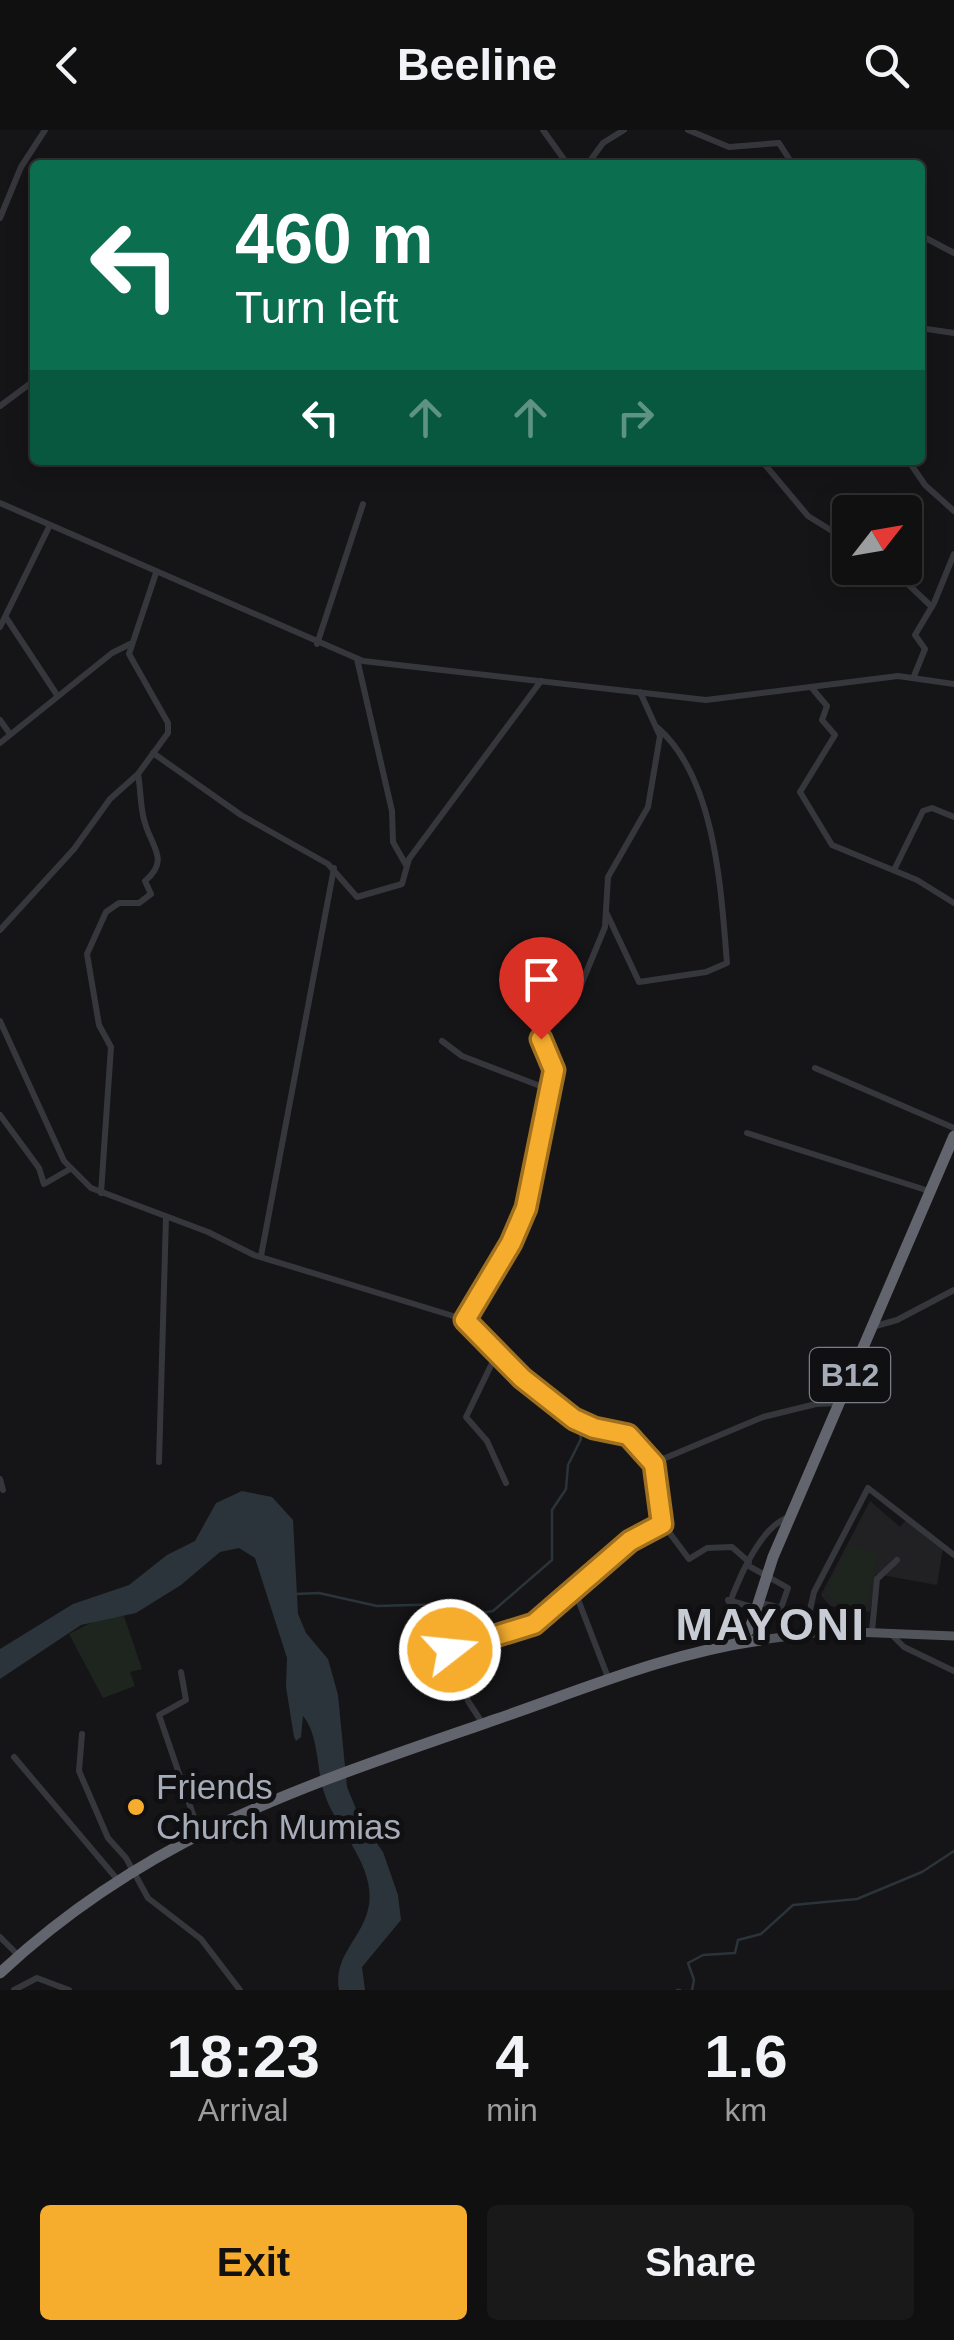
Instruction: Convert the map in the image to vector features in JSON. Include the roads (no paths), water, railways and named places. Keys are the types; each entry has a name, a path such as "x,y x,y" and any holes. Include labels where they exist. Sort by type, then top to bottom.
{"highway":[{"name":"B12","path":"755,1623 765,1575 954,1136"},
{"path":"0,1973 117,1879 199,1832 349,1770 609,1680 737,1643 755,1623"}],"main road":[{"path":"755,1623 805,1632 954,1636"}],"street":[{"path":"0,218 21,167 45,130"},
{"path":"543,130 564,160"},
{"path":"591,160 604,143 624,130"},
{"path":"688,130 729,146 776,142 792,160"},
{"path":"925,238 954,253"},
{"path":"925,329 954,333"},
{"path":"0,406 30,384"},
{"path":"765,465 808,516 832,531"},
{"path":"911,465 925,485 954,511"},
{"path":"0,503 357,659 718,700 914,676 954,684"},
{"path":"318,644 363,504"},
{"path":"0,626 7,619 16,587 48,527"},
{"path":"914,676 925,650 915,635 932,607 954,554"},
{"path":"0,930 82,840 110,799 138,774 169,725 132,663 131,644 147,610 156,573"},
{"path":"908,585 932,607"},
{"path":"7,619 58,695"},
{"path":"0,744 115,650 131,644"},
{"path":"357,659 392,810 393,842 406,865"},
{"path":"153,753 240,815 334,868 362,898 398,888 404,880 406,865 540,681"},
{"path":"811,686 827,706 822,720 835,736 813,765 800,794 832,845 894,870 954,903"},
{"path":"606,912 639,982 706,972 726,963 722,892 714,844 692,773 657,727 640,692"},
{"path":"0,720 10,734"},
{"path":"465,1320 521,1224 554,1067 541,1028 580,989 604,930 608,876 650,800 660,746 657,727"},
{"path":"101,1192 105,1092 112,1053 99,1025 87,956 106,912 119,902 139,903 151,894 145,881 158,867 159,856 144,822 138,774"},
{"path":"894,870 923,811 932,808 954,817"},
{"path":"261,1256 334,868"},
{"path":"0,1022 14,1059 70,1169 101,1192 261,1256 465,1320 497,1354 581,1423 628,1435 654,1464 662,1524 689,1558 710,1548 732,1547 765,1575 785,1583 787,1596 779,1609 755,1623 728,1600"},
{"path":"442,1041 462,1056 548,1089"},
{"path":"815,1068 954,1128"},
{"path":"0,1116 39,1168 44,1184 70,1169"},
{"path":"747,1133 930,1192"},
{"path":"158,1462 166,1217"},
{"path":"871,1328 897,1320 954,1290"},
{"path":"497,1354 466,1417 487,1442 506,1484"},
{"path":"654,1464 764,1417 816,1404 838,1403"},
{"path":"0,1479 3,1490"},
{"path":"805,1632 814,1592 839,1551 867,1489 954,1555"},
{"path":"718,1647 728,1600 748,1563 777,1522 790,1517"},
{"path":"483,1724 468,1700 462,1682 465,1673 451,1648 531,1626 634,1538 662,1524"},
{"path":"872,1632 877,1579 896,1560"},
{"path":"574,1589 609,1680"},
{"path":"890,1632 904,1647 954,1671"},
{"path":"181,1672 186,1700 159,1715 199,1832"},
{"path":"82,1734 76,1762 84,1790 99,1809 108,1838 148,1898 201,1939 240,1990"},
{"path":"14,1756 117,1879"},
{"path":"0,1937 19,1956"},
{"path":"14,1990 37,1978 69,1990"}],"waterway":[{"path":"296,1594 319,1593 377,1606 448,1604 462,1616 493,1611 552,1560 552,1510 566,1489 568,1465 581,1439 578,1424"},
{"path":"692,1990 694,1980 688,1963 703,1955 735,1953 738,1940 761,1934 793,1905 857,1899 922,1872 954,1851"}],"place":[{"name":"Friends Church Mumias","path":"136,1807"}],"district":[{"name":"MAYONI","path":"771,1624"}]}
